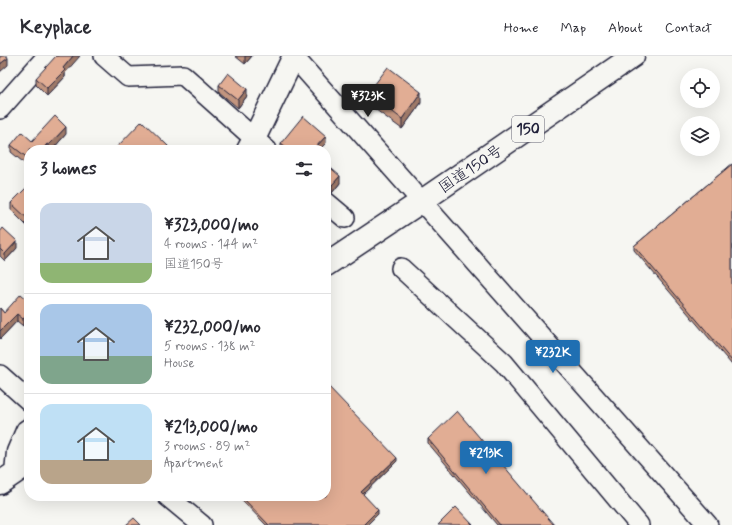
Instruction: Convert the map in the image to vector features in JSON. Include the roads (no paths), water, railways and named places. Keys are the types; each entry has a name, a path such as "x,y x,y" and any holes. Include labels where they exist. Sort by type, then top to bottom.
{"highway":[{"path":"256,145 294,56"},
{"name":"国道150号","path":"331,262 633,56"},
{"path":"15,473 18,452 24,438"}],"street":[{"path":"0,109 47,56"},
{"path":"104,56 128,77 183,75 255,145"},
{"path":"294,56 708,525"},
{"path":"331,206 345,218"},
{"path":"401,268 504,363 639,525"},
{"path":"0,375 24,396"},
{"path":"173,501 202,525"}]}
